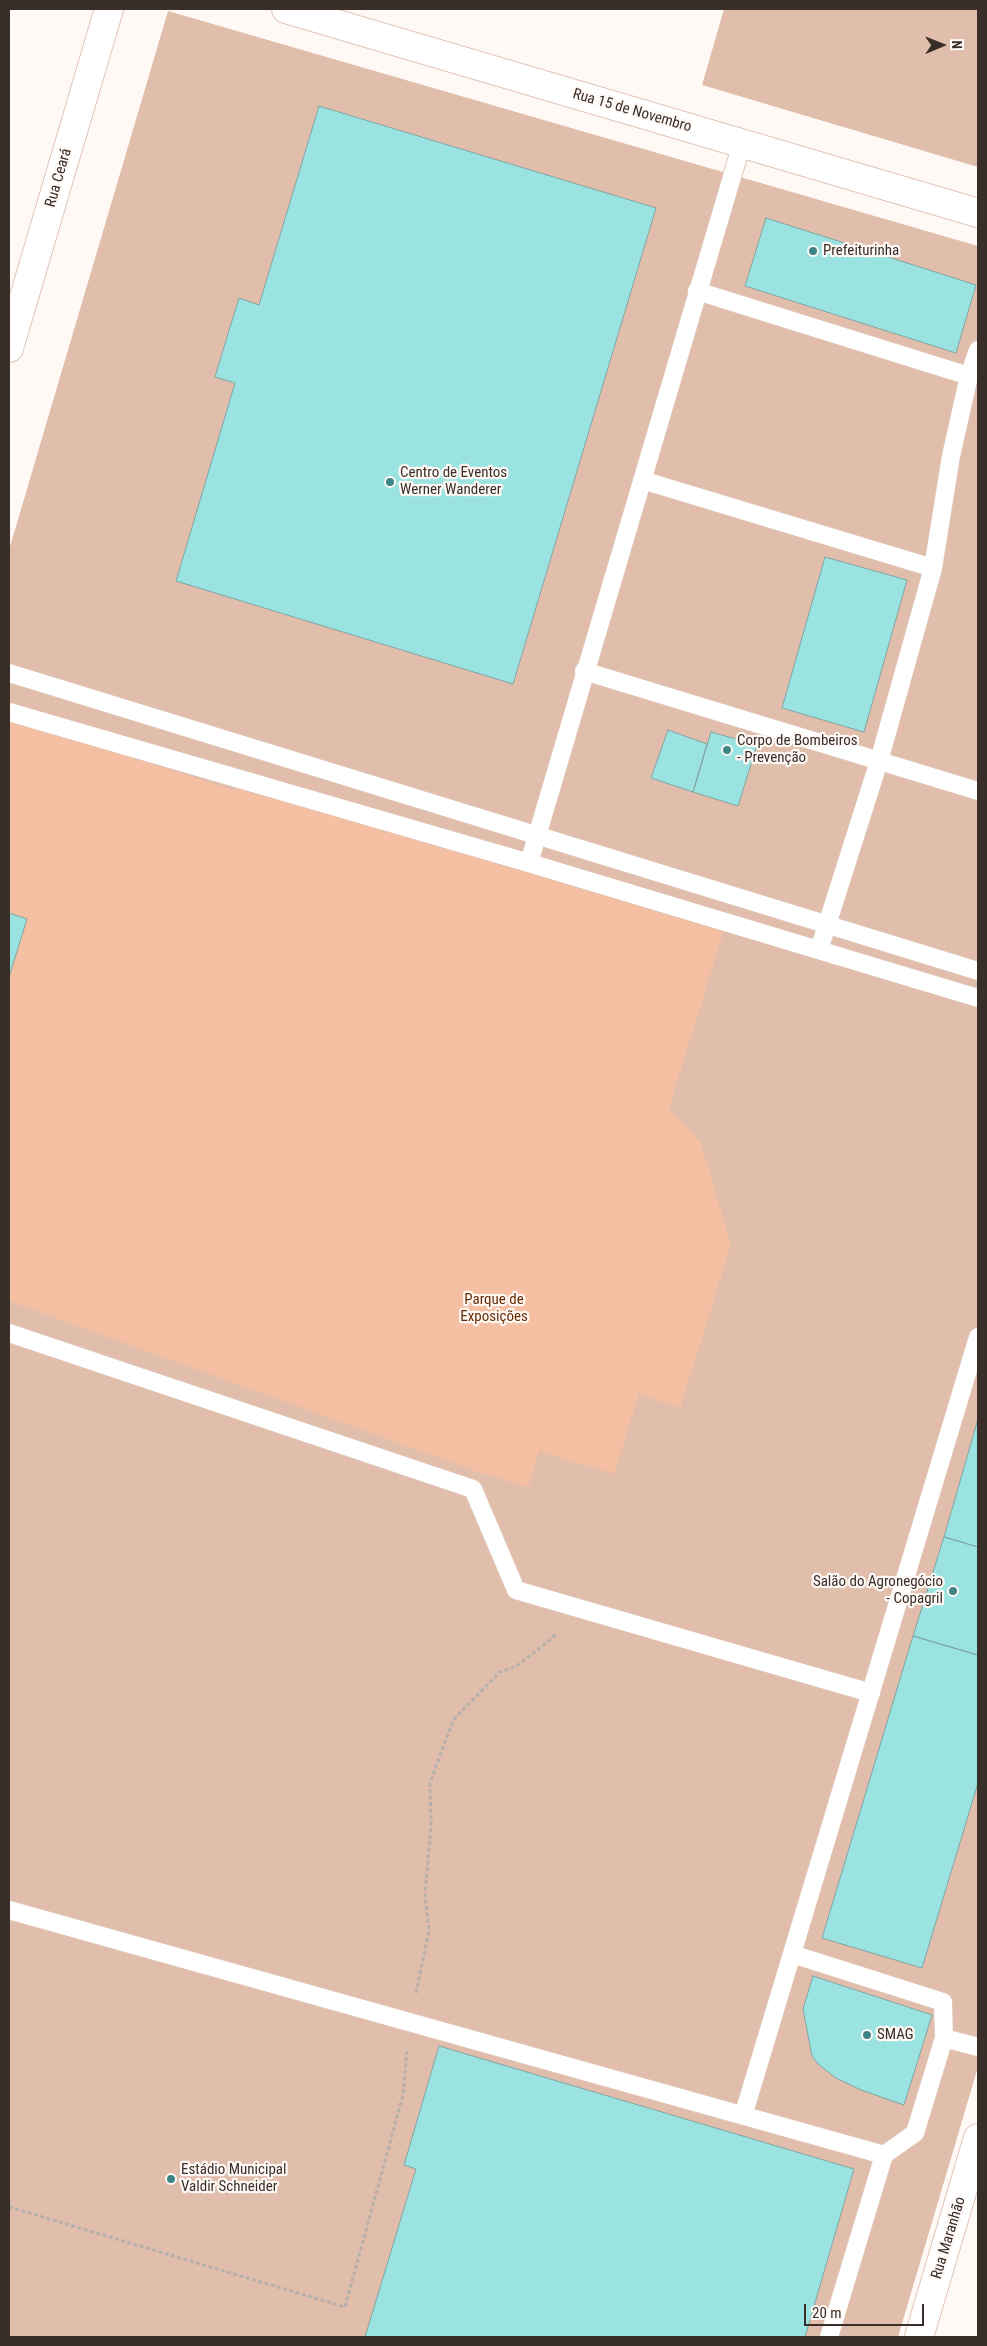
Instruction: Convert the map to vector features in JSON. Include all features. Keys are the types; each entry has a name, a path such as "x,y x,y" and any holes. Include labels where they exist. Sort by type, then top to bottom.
{"street":[{"name":"Rua Ceará","path":"9,348 109,9"},
{"name":"Rua 15 de Novembro","path":"286,9 978,213"},
{"name":"Rua Maranhão","path":"919,2337 978,2138"}],"lane":[{"path":"529,863 742,143"},
{"path":"697,291 968,376"},
{"path":"819,950 879,761 933,568 950,456 968,376 978,350"},
{"path":"642,480 933,568"},
{"path":"584,672 978,791"},
{"path":"9,673 978,971"},
{"path":"9,712 529,863 978,998"},
{"path":"9,1333 473,1489 516,1590 871,1693"},
{"path":"743,2116 978,1337"},
{"path":"9,1910 884,2155"},
{"path":"792,1954 943,2002 944,2038 915,2133 884,2155 829,2337"},
{"path":"944,2038 978,2047"}],"path":[{"path":"9,2207 345,2307 403,2095 410,2022 429,1930 425,1895 431,1825 430,1783 453,1720 500,1672 517,1666 585,1611"}],"green space":[{"path":"724,9 978,9 978,167 702,85"},
{"name":"Parque de Exposições","path":"168,11 978,246 978,2067 898,2337 9,2337 9,550"},
{"path":"9,719 233,790 238,787 724,930 669,1108 701,1143 731,1245 680,1408 639,1394 614,1474 539,1451 528,1487 478,1472 9,1301 9,977 27,919 9,913"}],"building":[{"name":"Centro de Eventos Werner Wanderer","path":"319,106 656,208 513,684 176,581 235,383 215,377 227,337 239,298 259,305"},
{"name":"Prefeiturinha","path":"766,218 976,285 956,353 745,286"},
{"path":"825,557 907,580 864,732 782,708"},
{"path":"668,730 707,744 693,792 651,778"},
{"path":"711,732 757,745 738,806 693,792"},
{"path":"9,913 27,919 9,977"},
{"path":"978,1419 978,1547 944,1537"},
{"name":"Salão do Agronegócio - Copagril","path":"944,1537 978,1547 978,1655 913,1636"},
{"path":"913,1636 978,1655 978,1783 922,1968 822,1938"},
{"name":"SMAG","path":"813,1976 932,2015 904,2105 861,2090 836,2078 818,2064 812,2056 803,2009"},
{"path":"439,2046 854,2169 805,2337 365,2337 416,2169 404,2165"}],"place":[{"name":"Prefeiturinha","path":"813,251"},
{"name":"Centro de Eventos Werner Wanderer","path":"390,482"},
{"name":"Corpo de Bombeiros - Prevenção","path":"727,750"},
{"name":"Salão do Agronegócio - Copagril","path":"953,1591"},
{"name":"SMAG","path":"867,2035"},
{"name":"Estádio Municipal Valdir Schneider","path":"171,2179"}]}
